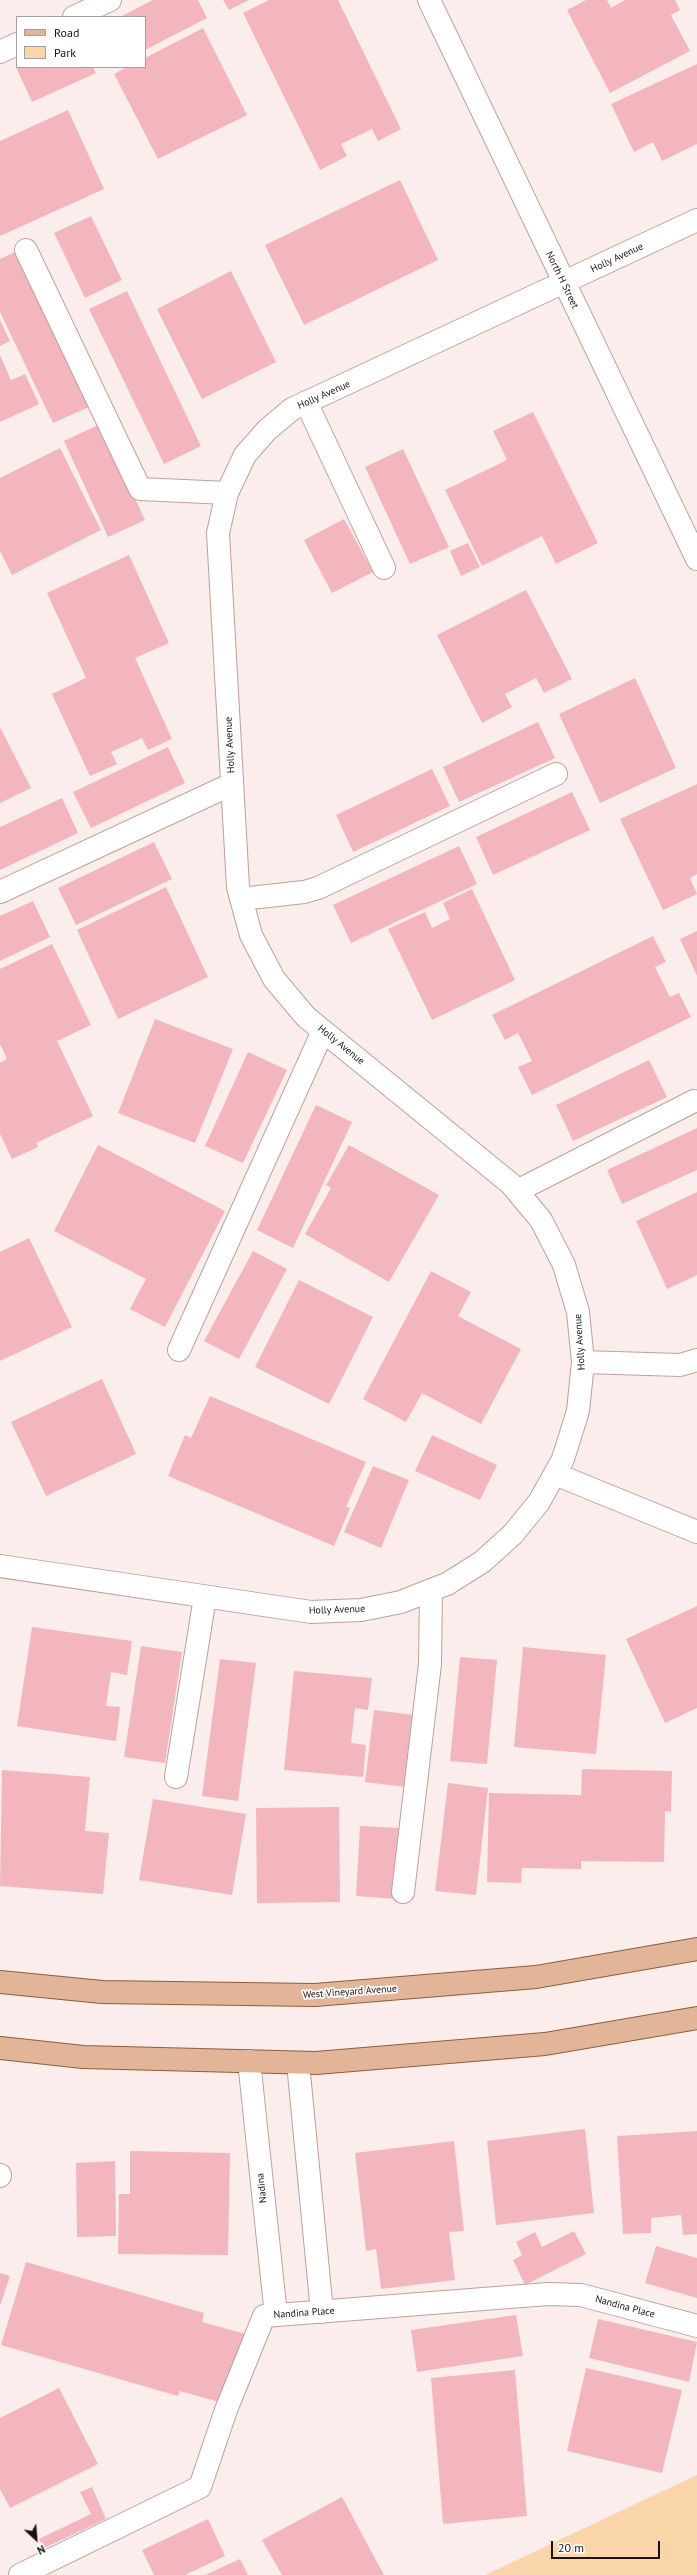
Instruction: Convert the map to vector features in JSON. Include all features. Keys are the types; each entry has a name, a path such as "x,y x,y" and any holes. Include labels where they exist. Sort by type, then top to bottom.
{"main road":[{"name":"West Vineyard Avenue","path":"0,1982 102,1992 315,1996 536,1976 697,1949"},
{"path":"0,2048 82,2056 316,2063 545,2044 697,2018"}],"street":[{"path":"76,16 110,0"},
{"name":"North H Street","path":"429,0 697,559"},
{"path":"0,52 16,44"},
{"name":"Holly Avenue","path":"0,1566 311,1612 361,1610 401,1602 447,1584 482,1562 513,1534 539,1502 555,1474 563,1458 578,1411 583,1362 578,1312 564,1265 541,1220 512,1184 306,1017 274,978 251,935 238,887 218,533 227,493 245,455 266,430 292,409 697,220"},
{"path":"26,250 140,489 227,493"},
{"path":"306,402 384,568"},
{"path":"241,899 304,892 318,888 556,774"},
{"path":"0,892 232,784"},
{"path":"179,1350 323,1031"},
{"path":"517,1191 694,1101"},
{"path":"583,1362 680,1365 697,1360"},
{"path":"555,1474 697,1532"},
{"path":"403,1892 430,1664 431,1590"},
{"path":"176,1777 206,1597"},
{"name":"Nadina","path":"249,2061 276,2315"},
{"path":"298,2063 322,2312"},
{"name":"Nandina Place","path":"20,2575 200,2487 226,2410 264,2316 548,2294 581,2295 697,2326"}],"green space":[{"path":"697,2475 697,2575 485,2575"}],"building":[{"path":"153,0 198,0 207,18 146,49 146,16 122,16"},
{"path":"223,0 249,0 229,10"},
{"path":"269,0 338,0 401,129 378,141 372,129 341,144 347,156 320,170 243,13"},
{"path":"586,0 607,0 611,8 625,0 675,0 680,10 671,15 690,51 610,93 567,10"},
{"path":"203,28 247,115 158,159 114,74 125,68 146,68 146,57"},
{"path":"697,64 697,144 662,161 653,142 634,152 611,104"},
{"path":"16,68 94,68 96,73 32,102"},
{"path":"68,110 104,189 0,236 0,141"},
{"path":"400,180 438,260 304,325 265,245"},
{"path":"91,216 122,280 85,298 54,233"},
{"path":"17,251 91,406 53,423 0,312 0,259"},
{"path":"231,271 276,362 202,399 157,309"},
{"path":"127,291 201,446 164,464 89,309"},
{"path":"0,320 10,341 0,346"},
{"path":"0,355 11,380 25,374 39,404 0,422"},
{"path":"533,412 598,543 556,564 542,536 482,566 445,490 507,460 493,431"},
{"path":"100,424 145,520 108,537 64,441"},
{"path":"60,448 101,530 12,575 0,551 0,478"},
{"path":"403,449 449,547 410,564 365,467"},
{"path":"344,519 373,572 332,593 304,540"},
{"path":"468,543 480,567 461,576 450,551"},
{"path":"129,555 169,643 135,658 172,739 148,750 142,738 111,752 117,764 90,776 52,694 86,678 47,593"},
{"path":"526,590 572,679 544,693 536,678 505,694 512,707 482,723 437,635"},
{"path":"635,678 676,768 600,803 559,714"},
{"path":"538,722 555,758 459,802 443,767"},
{"path":"0,727 31,788 0,803"},
{"path":"168,747 185,783 91,828 73,792"},
{"path":"432,769 450,806 353,852 336,815"},
{"path":"697,784 697,874 690,878 697,894 663,910 620,819"},
{"path":"572,792 590,830 493,875 476,837"},
{"path":"62,798 78,833 0,870 0,827"},
{"path":"154,842 172,879 76,925 58,888"},
{"path":"459,846 477,884 351,943 333,905"},
{"path":"166,887 208,977 118,1019 77,930"},
{"path":"472,889 515,980 432,1020 388,929 425,912 432,928 450,919 443,903"},
{"path":"33,901 50,937 0,961 0,916"},
{"path":"697,931 697,976 680,939"},
{"path":"653,936 666,962 655,967 670,997 679,993 691,1017 532,1095 518,1067 532,1061 518,1033 505,1040 492,1015"},
{"path":"52,944 91,1025 57,1041 93,1116 36,1143 38,1147 12,1159 0,1134 0,1063 7,1059 0,1044 0,969"},
{"path":"155,1019 233,1049 195,1143 118,1113"},
{"path":"248,1052 287,1070 243,1163 205,1146"},
{"path":"649,1060 667,1097 573,1141 556,1105"},
{"path":"316,1105 352,1122 293,1248 257,1230"},
{"path":"697,1128 697,1170 622,1204 607,1170"},
{"path":"98,1145 225,1211 165,1327 130,1309 146,1279 54,1231"},
{"path":"349,1145 439,1195 389,1282 305,1234 331,1188 326,1185"},
{"path":"697,1192 697,1275 667,1289 636,1221"},
{"path":"29,1238 72,1327 0,1361 0,1252"},
{"path":"253,1251 287,1269 239,1359 204,1341"},
{"path":"431,1271 471,1292 458,1316 521,1349 481,1424 422,1393 406,1422 363,1399"},
{"path":"299,1280 373,1317 329,1404 255,1367"},
{"path":"102,1379 136,1454 46,1496 11,1422"},
{"path":"210,1396 366,1462 346,1507 350,1508 334,1546 168,1476 185,1435 191,1438"},
{"path":"432,1435 497,1465 480,1500 415,1471"},
{"path":"373,1466 409,1480 381,1548 344,1532"},
{"path":"697,1606 697,1708 665,1723 626,1639"},
{"path":"32,1627 132,1641 127,1675 111,1672 106,1706 120,1707 116,1741 17,1726"},
{"path":"141,1646 182,1652 165,1763 124,1757"},
{"path":"523,1647 606,1655 596,1754 514,1747"},
{"path":"460,1657 497,1660 487,1764 450,1761"},
{"path":"220,1659 256,1663 238,1801 202,1796"},
{"path":"294,1671 372,1678 368,1710 355,1708 351,1743 366,1745 363,1777 284,1770"},
{"path":"374,1710 414,1715 405,1787 365,1782"},
{"path":"582,1769 672,1771 671,1812 665,1811 664,1862 581,1861 581,1869 522,1868 521,1883 487,1882 489,1793 581,1795"},
{"path":"2,1770 90,1777 85,1831 109,1833 103,1894 0,1886"},
{"path":"448,1783 488,1788 476,1895 435,1891"},
{"path":"153,1799 246,1814 232,1895 139,1880"},
{"path":"339,1807 340,1902 257,1903 256,1808"},
{"path":"360,1826 401,1828 396,1899 356,1896"},
{"path":"585,2129 594,2213 496,2225 487,2141"},
{"path":"697,2131 697,2234 683,2235 681,2215 651,2218 651,2233 623,2234 617,2136"},
{"path":"454,2141 464,2231 449,2232 455,2280 381,2289 376,2249 366,2251 355,2153"},
{"path":"130,2151 230,2153 228,2255 118,2254 119,2194 130,2194"},
{"path":"115,2161 116,2236 77,2237 76,2163"},
{"path":"574,2231 586,2254 525,2285 513,2260 522,2255 516,2242 535,2232 542,2247"},
{"path":"656,2246 697,2258 697,2298 645,2283"},
{"path":"26,2262 204,2313 202,2322 246,2334 226,2404 180,2391 178,2396 1,2345"},
{"path":"0,2273 10,2276 0,2306"},
{"path":"516,2315 523,2356 417,2372 411,2330"},
{"path":"598,2319 697,2342 689,2382 589,2358"},
{"path":"586,2368 682,2390 662,2473 567,2451"},
{"path":"515,2370 527,2516 443,2524 431,2378"},
{"path":"59,2388 98,2464 10,2508 0,2489 0,2418"},
{"path":"92,2487 106,2519 44,2548 39,2539 91,2514 80,2492"},
{"path":"342,2497 384,2575 282,2575 262,2540"},
{"path":"208,2519 225,2556 185,2575 154,2575 142,2550"},
{"path":"240,2559 248,2575 205,2575"}]}
